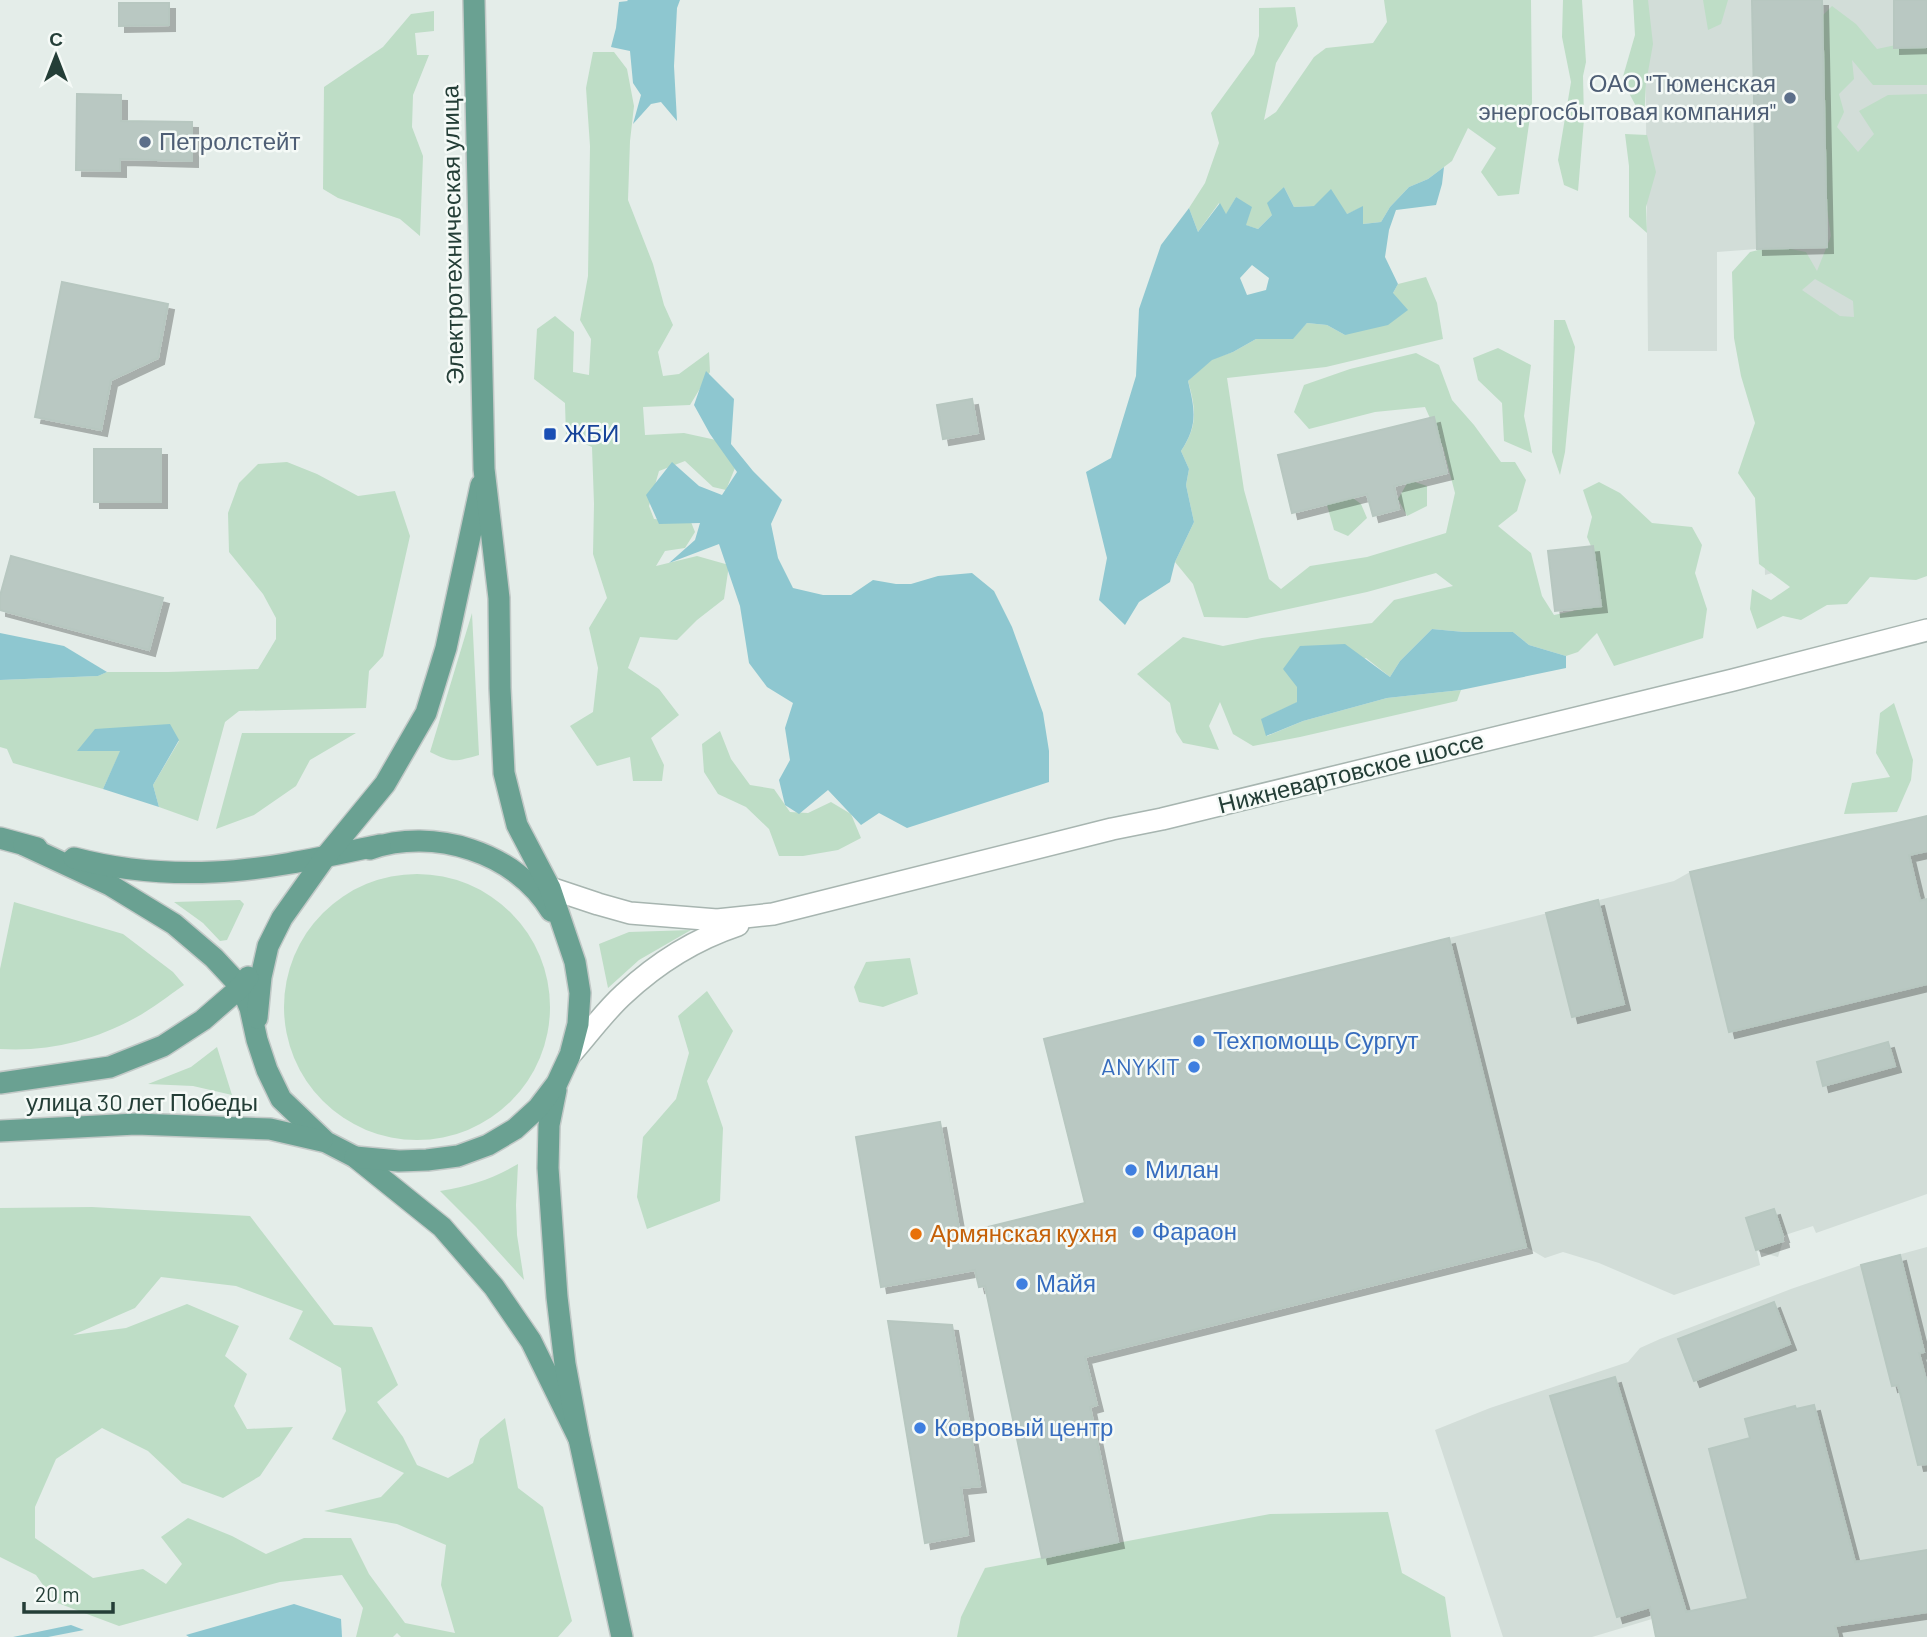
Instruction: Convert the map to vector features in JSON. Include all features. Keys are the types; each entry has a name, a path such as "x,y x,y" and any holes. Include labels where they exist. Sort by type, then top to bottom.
{"main road":[{"name":"Электротехническая улица","path":"474,0 484,469"},
{"path":"257,1040 257,1005 261,977 268,946 282,918 326,856 385,784 426,713 446,648 484,469"},
{"path":"355,1157 399,1161 458,1156 488,1145 515,1129 538,1108 557,1083 570,1055 578,1024 579,993 575,962 550,888 517,824 504,773 499,688 499,598 484,469"},
{"path":"0,838 100,865 161,871 215,872 326,856 380,845 412,841 443,842 473,850 502,863 527,882 548,906 564,932"},
{"path":"24,845 110,885 174,925 214,958 241,987 250,1008 267,1070 281,1099 326,1142 355,1157 442,1227 494,1287 531,1341 579,1439"},
{"path":"301,893 324,872 351,856 380,845"},
{"name":"улица 30 лет Победы","path":"0,1083 110,1067 163,1046 202,1020 241,987 268,946"},
{"path":"557,1083 549,1125 548,1168 556,1297 579,1439 622,1637"},
{"name":"улица 30 лет Победы","path":"0,1131 136,1124 270,1129 326,1142"}],"street":[{"name":"Нижневартовское шоссе","path":"773,914 1706,687 1927,630"},
{"path":"502,863 550,888 640,914 717,920 773,914"},
{"path":"570,1055 622,996 651,971 692,944 773,914"}],"shaded area":[{"path":"1645,0 1927,0 1927,533 1765,575 1757,249 1717,252 1717,351 1648,351"},
{"path":"1927,816 1927,1194 1816,1233 1813,1226 1782,1236 1778,1257 1757,1251 1760,1265 1674,1295 1599,1263 1563,1252 1545,1258 1526,1247 1449,938 1674,881 1690,872"},
{"path":"1927,1247 1927,1637 1656,1637 1652,1619 1592,1637 1503,1637 1435,1430 1490,1408 1628,1362 1640,1348 1660,1339 1791,1289 1861,1265"}],"green space":[{"path":"1384,0 1531,0 1532,103 1519,194 1498,196 1481,172 1496,148 1468,128 1452,161 1428,179 1409,187 1390,207 1381,222 1363,224 1363,207 1347,214 1314,206 1294,207 1284,187 1272,215 1258,229 1245,225 1236,197 1226,215 1219,203 1198,232 1189,208 1205,183 1219,143 1211,113 1254,54 1259,36 1259,8 1295,7 1298,26 1276,63 1264,120 1276,112 1314,57 1326,48 1373,43 1387,22"},
{"path":"1563,0 1582,0 1586,62 1583,76 1584,119 1578,191 1564,185 1558,160 1571,82 1562,37"},
{"path":"1633,0 1648,0 1653,44 1646,83 1644,121 1622,80 1635,35"},
{"path":"1703,0 1728,0 1721,24 1708,30"},
{"path":"1832,6 1856,24 1877,49 1910,42 1927,42 1927,85 1873,85 1852,60 1854,79 1839,94 1844,112 1837,127 1858,152 1874,134 1859,111 1888,95 1927,94 1927,576 1916,580 1870,577 1847,604 1827,605 1801,620 1783,616 1757,629 1750,609 1752,589 1771,600 1790,587 1759,564 1755,498 1738,473 1755,423 1741,376 1734,338 1732,272 1750,252 1775,246 1806,252 1817,271 1831,236 1822,176 1815,23","holes":["1815,279 1853,301 1854,317 1840,316 1802,290"]},
{"path":"434,11 434,31 415,33 417,55 429,55 413,95 412,127 423,156 420,236 400,219 338,198 323,189 324,87 383,47 411,14"},
{"path":"593,52 614,52 627,69 634,106 628,200 673,325 658,352 663,376 679,374 709,352 710,372 690,405 643,407 645,435 684,433 716,440 735,468 726,490 713,487 685,461 659,471 649,506 654,519 691,522 695,532 685,548 665,551 656,566 697,556 729,565 724,599 677,640 640,637 628,668 659,689 679,715 651,738 664,765 662,781 633,781 630,757 597,766 570,726 593,712 598,668 589,628 607,598 593,554 592,447 566,436 565,403 534,379 537,329 555,316 574,332 573,372 589,375 591,339 580,320 588,276 590,146 586,88"},
{"path":"1625,134 1647,135 1656,172 1646,207 1647,233 1629,217 1629,166"},
{"path":"1426,277 1437,303 1443,339 1326,367 1227,378 1244,490 1269,579 1281,589 1310,566 1367,557 1446,533 1455,493 1443,447 1425,407 1375,412 1309,429 1294,412 1304,385 1350,369 1416,353 1439,365 1452,400 1501,462 1515,462 1526,480 1517,511 1498,526 1531,553 1542,596 1554,615 1601,605 1594,553 1587,537 1592,517 1583,490 1599,482 1620,493 1652,523 1692,527 1702,545 1695,573 1707,609 1703,638 1614,666 1597,633 1578,652 1566,656 1529,645 1513,632 1432,629 1400,661 1390,677 1366,658 1297,687 1298,702 1262,719 1267,736 1303,721 1387,698 1461,690 1457,701 1253,746 1233,734 1220,702 1209,726 1219,750 1183,743 1176,732 1170,703 1137,674 1183,637 1223,646 1372,623 1394,600 1453,586 1436,573 1367,592 1247,618 1204,617 1193,584 1175,562 1194,522 1186,485 1189,469 1181,451 1187,442 1194,417 1188,381 1212,359 1233,352 1256,339 1292,339 1307,323 1327,325 1345,335 1393,293 1398,284"},
{"path":"1554,320 1565,320 1575,347 1565,452 1560,475 1552,452"},
{"path":"1498,348 1531,365 1524,416 1532,453 1504,441 1502,403 1478,380 1473,358"},
{"path":"287,462 317,474 358,496 395,491 410,536 383,656 369,671 366,708 239,711 225,722 198,821 159,807 153,785 179,741 121,750 103,789 13,763 7,749 0,747 0,680 98,676 107,672 258,669 276,639 276,618 263,594 229,552 228,513 239,483 258,464"},
{"path":"1409,480 1427,486 1427,506 1407,516 1398,499"},
{"path":"1346,493 1361,504 1367,518 1348,536 1334,530 1327,505"},
{"path":"472,613 479,755 449,760 430,752"},
{"path":"1894,703 1913,760 1911,780 1897,812 1844,814 1852,783 1890,777 1876,753 1880,713"},
{"path":"720,731 731,759 750,785 774,789 790,812 808,813 831,802 851,814 861,838 838,850 803,856 779,856 769,829 746,807 718,794 704,772 702,744"},
{"path":"242,733 356,733 310,760 296,786 254,815 216,829"},
{"path":"417,874 468,884 511,913 540,956 550,1007 540,1058 511,1101 468,1130 417,1140 366,1130 323,1101 294,1058 284,1007 294,956 323,913 366,884"},
{"path":"240,900 244,904 227,940 220,941 203,923 174,902"},
{"path":"14,902 123,934 173,972 184,985 141,1014 86,1039 35,1049 0,1049 0,969"},
{"path":"691,930 639,960 608,988 599,944 629,932"},
{"path":"910,958 918,994 883,1007 859,1002 854,987 866,962"},
{"path":"707,991 733,1031 707,1081 723,1128 720,1201 647,1229 637,1197 643,1137 676,1099 689,1053 678,1016"},
{"path":"217,1047 232,1095 193,1086 148,1084 191,1067"},
{"path":"518,1164 517,1235 524,1280 440,1191 481,1181"},
{"path":"92,1207 250,1216 334,1325 372,1327 398,1385 377,1402 403,1437 417,1465 448,1478 473,1463 480,1439 505,1418 518,1488 543,1507 572,1621 558,1637 401,1637 397,1633 393,1637 356,1637 363,1608 342,1575 280,1582 119,1626 55,1602 36,1575 0,1557 0,1208","holes":["161,1277 236,1286 303,1311 289,1339 341,1368 346,1411 332,1439 404,1473 381,1497 324,1511 397,1524 446,1545 441,1585 455,1633 405,1623 369,1574 351,1538 304,1538 266,1554 188,1518 161,1537 182,1564 166,1584 143,1569 93,1578 35,1538 35,1507 56,1459 102,1428 148,1451 182,1483 223,1498 260,1476 293,1427 247,1429 234,1406 247,1374 225,1356 239,1326 187,1304 126,1328 73,1335 135,1308"]},
{"path":"1388,1512 1402,1573 1445,1597 1451,1637 957,1637 961,1617 985,1568 1270,1514"}],"water":[{"path":"680,0 677,8 674,66 677,121 661,102 651,104 633,124 641,95 633,83 630,51 611,47 619,2"},
{"path":"1444,167 1436,205 1396,210 1389,230 1385,257 1398,284 1393,293 1408,310 1388,325 1345,335 1327,325 1307,323 1293,339 1256,339 1212,360 1188,381 1194,417 1181,451 1189,469 1186,485 1194,522 1175,562 1170,582 1139,602 1125,625 1099,600 1107,558 1086,472 1111,458 1136,376 1139,309 1161,245 1189,208 1198,232 1220,203 1226,214 1236,197 1252,207 1246,225 1258,229 1272,215 1267,203 1284,187 1294,207 1314,206 1331,189 1347,214 1363,206 1363,224 1381,222 1390,207 1409,187 1428,179","holes":["1252,265 1269,278 1266,290 1247,295 1240,278"]},
{"path":"706,371 734,399 731,444 782,500 771,524 778,558 793,588 823,595 851,595 873,580 911,584 938,576 972,573 994,591 1012,627 1043,713 1049,751 1049,782 907,828 879,813 861,825 828,790 799,814 785,805 779,780 790,760 785,728 793,703 767,687 749,663 740,606 719,544 669,563 695,540 700,523 659,524 646,495 672,462 699,486 722,495 737,472 710,434 694,405"},
{"path":"1432,629 1513,632 1529,645 1566,656 1566,668 1461,690 1387,698 1303,721 1266,736 1261,719 1297,702 1297,687 1283,669 1300,646 1345,644 1390,677 1400,661"},
{"path":"0,633 64,646 107,672 98,676 0,680"},
{"path":"170,724 179,740 153,785 159,807 103,789 120,751 77,751 95,729"},
{"path":"294,1604 341,1619 342,1637 186,1635"},
{"path":"71,1625 84,1630 48,1637 13,1637"}],"building":[{"path":"1752,0 1822,0 1827,247 1757,249"},
{"path":"1894,0 1927,0 1927,47 1894,48"},
{"path":"119,3 169,3 169,25 119,26"},
{"path":"77,94 121,95 121,121 192,122 192,161 120,159 120,171 76,170"},
{"path":"62,282 168,304 158,358 111,380 101,430 35,417"},
{"path":"972,399 978,433 943,439 937,405"},
{"path":"1434,417 1447,473 1394,486 1399,509 1373,516 1367,494 1292,513 1278,455"},
{"path":"94,449 161,449 161,502 94,502"},
{"path":"1593,546 1601,606 1555,611 1548,551"},
{"path":"11,556 163,598 149,650 0,610 0,596"},
{"path":"1927,816 1927,851 1909,855 1920,901 1927,899 1927,984 1729,1032 1690,872"},
{"path":"1598,900 1624,1004 1572,1017 1546,913"},
{"path":"1449,938 1526,1247 1085,1357 1097,1405 1090,1407 1118,1542 1042,1558 985,1286 979,1287 975,1270 881,1287 856,1137 940,1122 960,1234 1085,1203 1044,1039"},
{"path":"1888,1042 1895,1066 1823,1086 1817,1062"},
{"path":"1774,1209 1783,1241 1756,1250 1746,1218"},
{"path":"1900,1255 1924,1352 1919,1353 1927,1384 1927,1464 1918,1465 1898,1385 1892,1386 1861,1265"},
{"path":"1774,1302 1790,1344 1694,1381 1678,1339"},
{"path":"888,1321 952,1325 980,1486 961,1488 968,1535 925,1543"},
{"path":"1615,1377 1686,1612 1748,1599 1709,1449 1750,1438 1745,1419 1795,1406 1796,1409 1814,1405 1855,1562 1927,1550 1927,1612 1835,1626 1838,1637 1656,1637 1650,1607 1617,1617 1550,1396"}],"place":[{"name":"ОАО \"Тюменская энергосбытовая компания\"","path":"1790,98"},
{"name":"Петролстейт","path":"145,142"},
{"name":"ЖБИ","path":"550,434"},
{"name":"Техпомощь Сургут","path":"1199,1041"},
{"name":"ANYKIT","path":"1194,1067"},
{"name":"Милан","path":"1131,1170"},
{"name":"Фараон","path":"1138,1232"},
{"name":"Армянская кухня","path":"916,1234"},
{"name":"Майя","path":"1022,1284"},
{"name":"Ковровый центр","path":"920,1428"}]}
